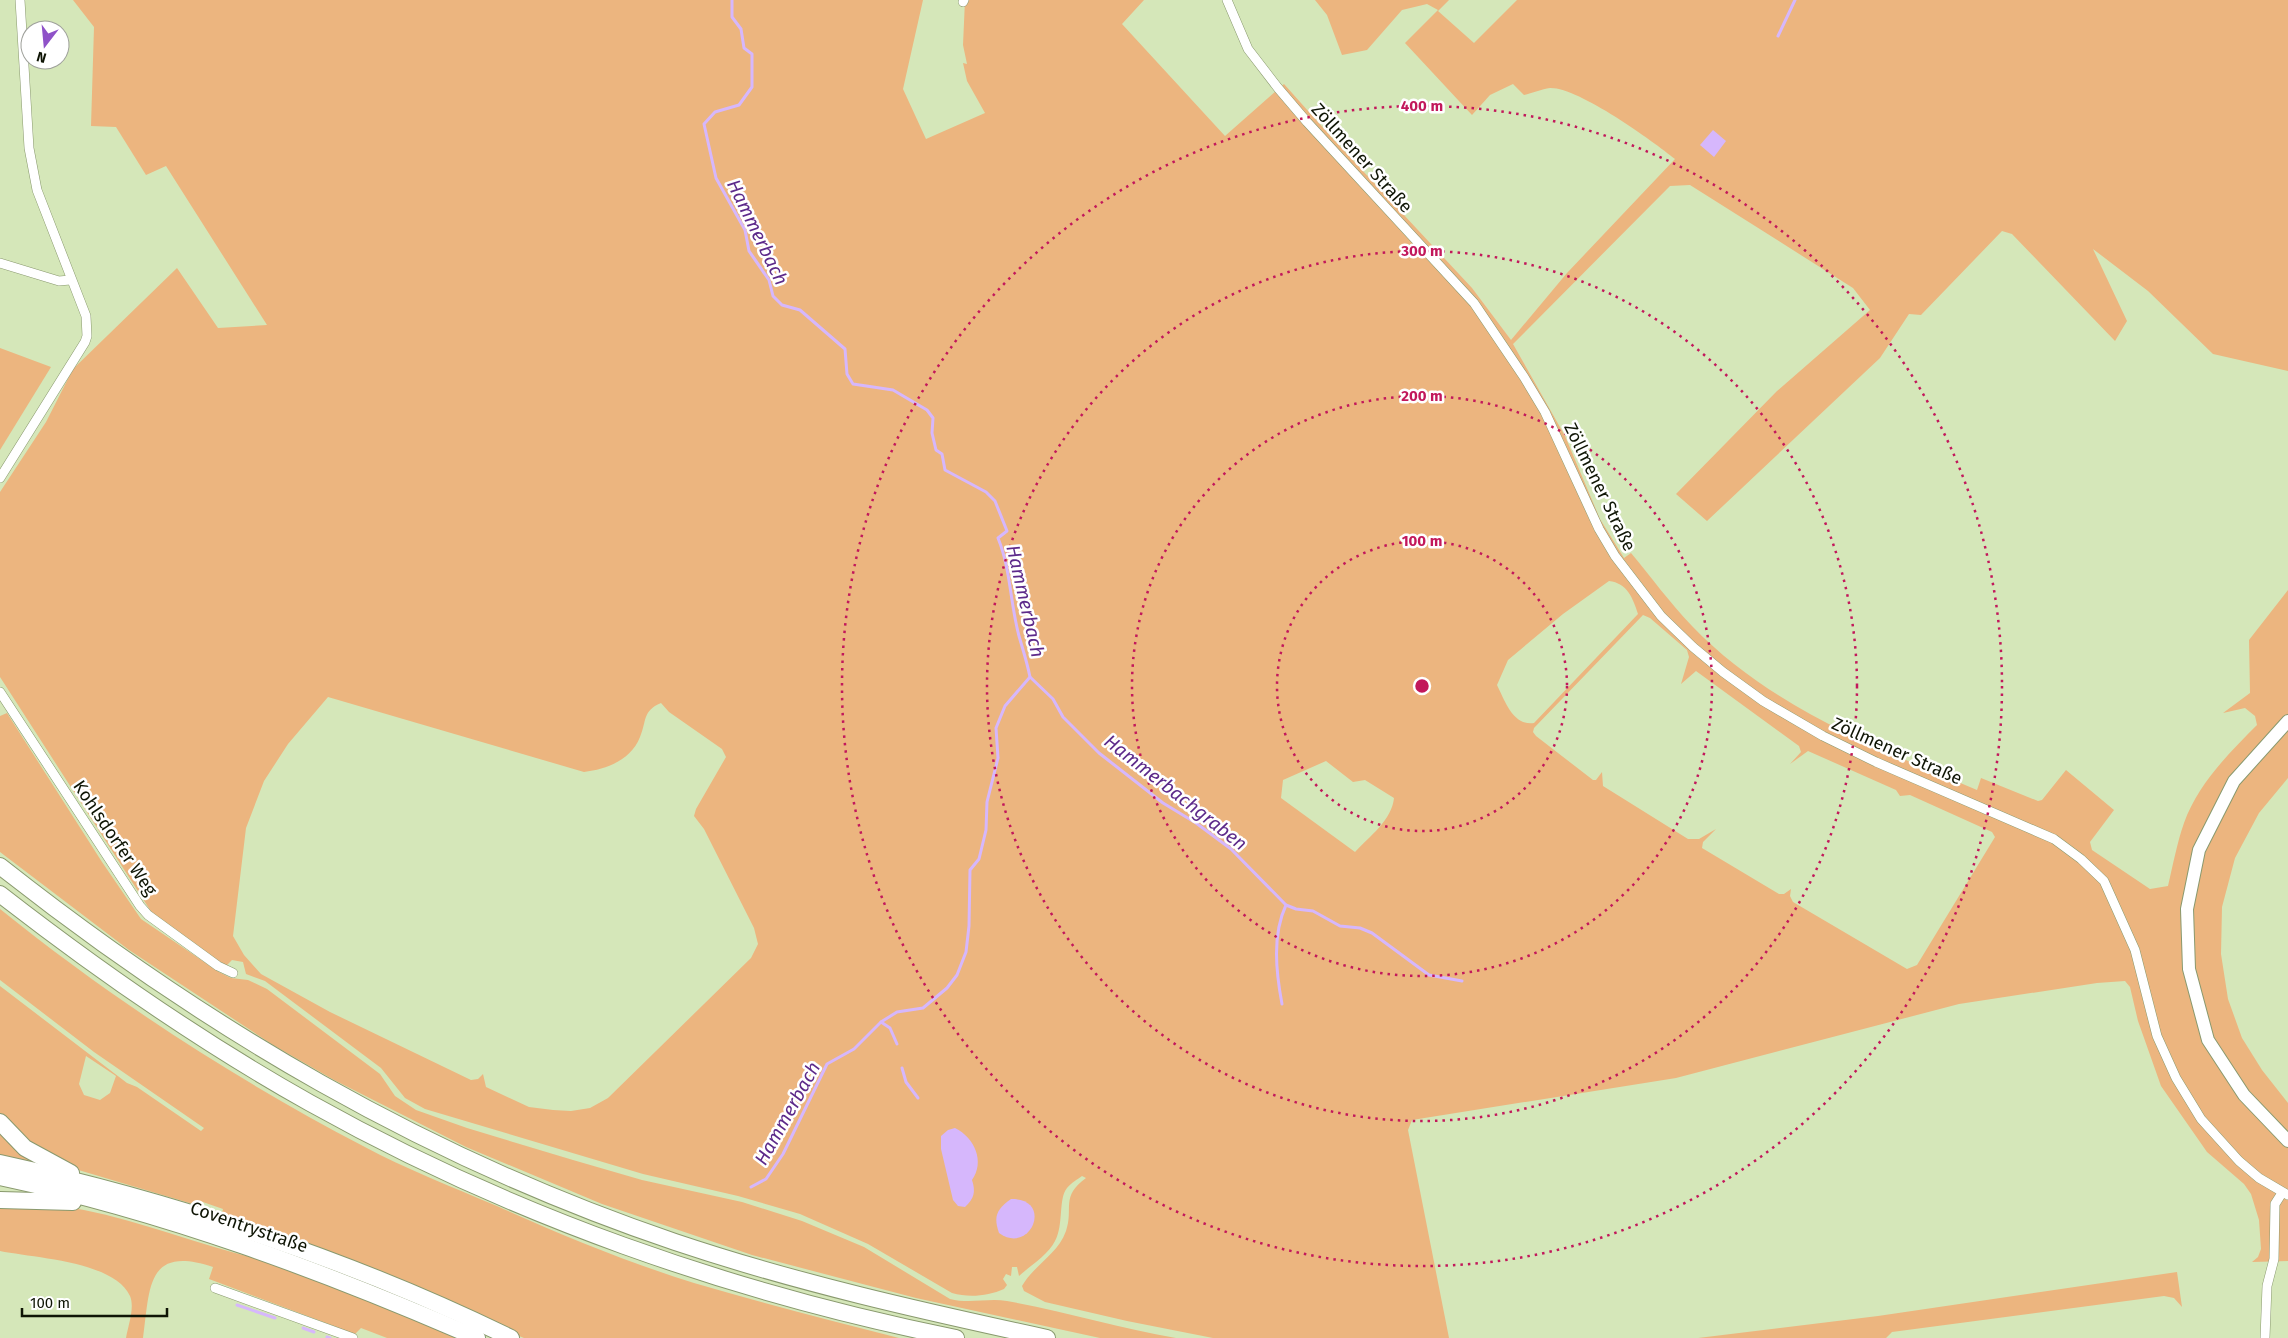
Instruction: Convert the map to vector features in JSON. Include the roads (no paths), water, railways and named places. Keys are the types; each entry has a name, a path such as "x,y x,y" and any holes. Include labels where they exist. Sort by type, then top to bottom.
{"highway":[{"path":"0,866 122,958 206,1016 328,1088 460,1155 603,1216 747,1265 832,1290 1047,1338"},
{"path":"0,894 96,967 160,1012 248,1067 348,1124 453,1176 590,1233 666,1260 798,1300 956,1338"},
{"path":"0,1122 25,1148 102,1195"},
{"path":"0,1163 102,1195 195,1215 387,1283 511,1338"},
{"name":"Coventrystraße","path":"0,1176 102,1195 315,1271 383,1297 477,1338"},
{"path":"0,1200 102,1195"}],"main road":[{"path":"2288,721 2234,781 2199,850 2187,909 2189,969 2208,1040 2244,1095 2288,1141"}],"street":[{"path":"0,478 59,386 87,336 86,316 70,280 37,190 29,148 20,0"},
{"name":"Zöllmener Straße","path":"1227,0 1248,49 1278,88 1474,303 1524,377 1544,412 1599,529 1615,556 1661,616 1693,647 1723,672 1764,701 1810,728 1859,754 2054,839 2081,859 2104,882 2135,950 2157,1036 2176,1078 2200,1119 2239,1161 2259,1178 2285,1194"},
{"path":"0,263 59,281 70,280"},
{"name":"Kohlsdorfer Weg","path":"0,692 148,915 218,966 233,973"},
{"path":"2265,1338 2267,1286 2274,1259 2275,1204 2285,1194"},
{"path":"216,1288 353,1338"}],"waterway":[{"name":"Hammerbach","path":"732,0 732,17 741,29 744,48 752,54 752,87 739,105 715,112 704,124 716,178 745,230 749,251 769,280 773,296 782,305 800,310 845,349 847,374 853,384 893,390 927,410 933,418 932,433 936,450 942,454 945,470 986,492 995,501 1007,531 998,538 1008,574 1016,624 1030,677 1005,706 996,728 998,758 987,802 986,830 979,859 970,870 969,926 966,952 957,975 947,988 923,1008 897,1012 881,1022 854,1049 827,1064 783,1154 766,1179 751,1187"},
{"path":"1778,36 1795,0"},
{"name":"Hammerbachgraben","path":"1030,677 1053,699 1063,717 1099,753 1163,803 1196,823 1231,849 1286,905 1296,909 1313,911 1340,926 1360,928 1372,933 1429,975 1462,981"},
{"name":"Hammerbachgraben","path":"1282,1004 1276,954 1279,929 1286,905"},
{"path":"881,1022 890,1028 897,1044"},
{"path":"902,1068 906,1082 918,1098"},
{"path":"237,1305 275,1318"},
{"path":"303,1328 314,1332"}]}
